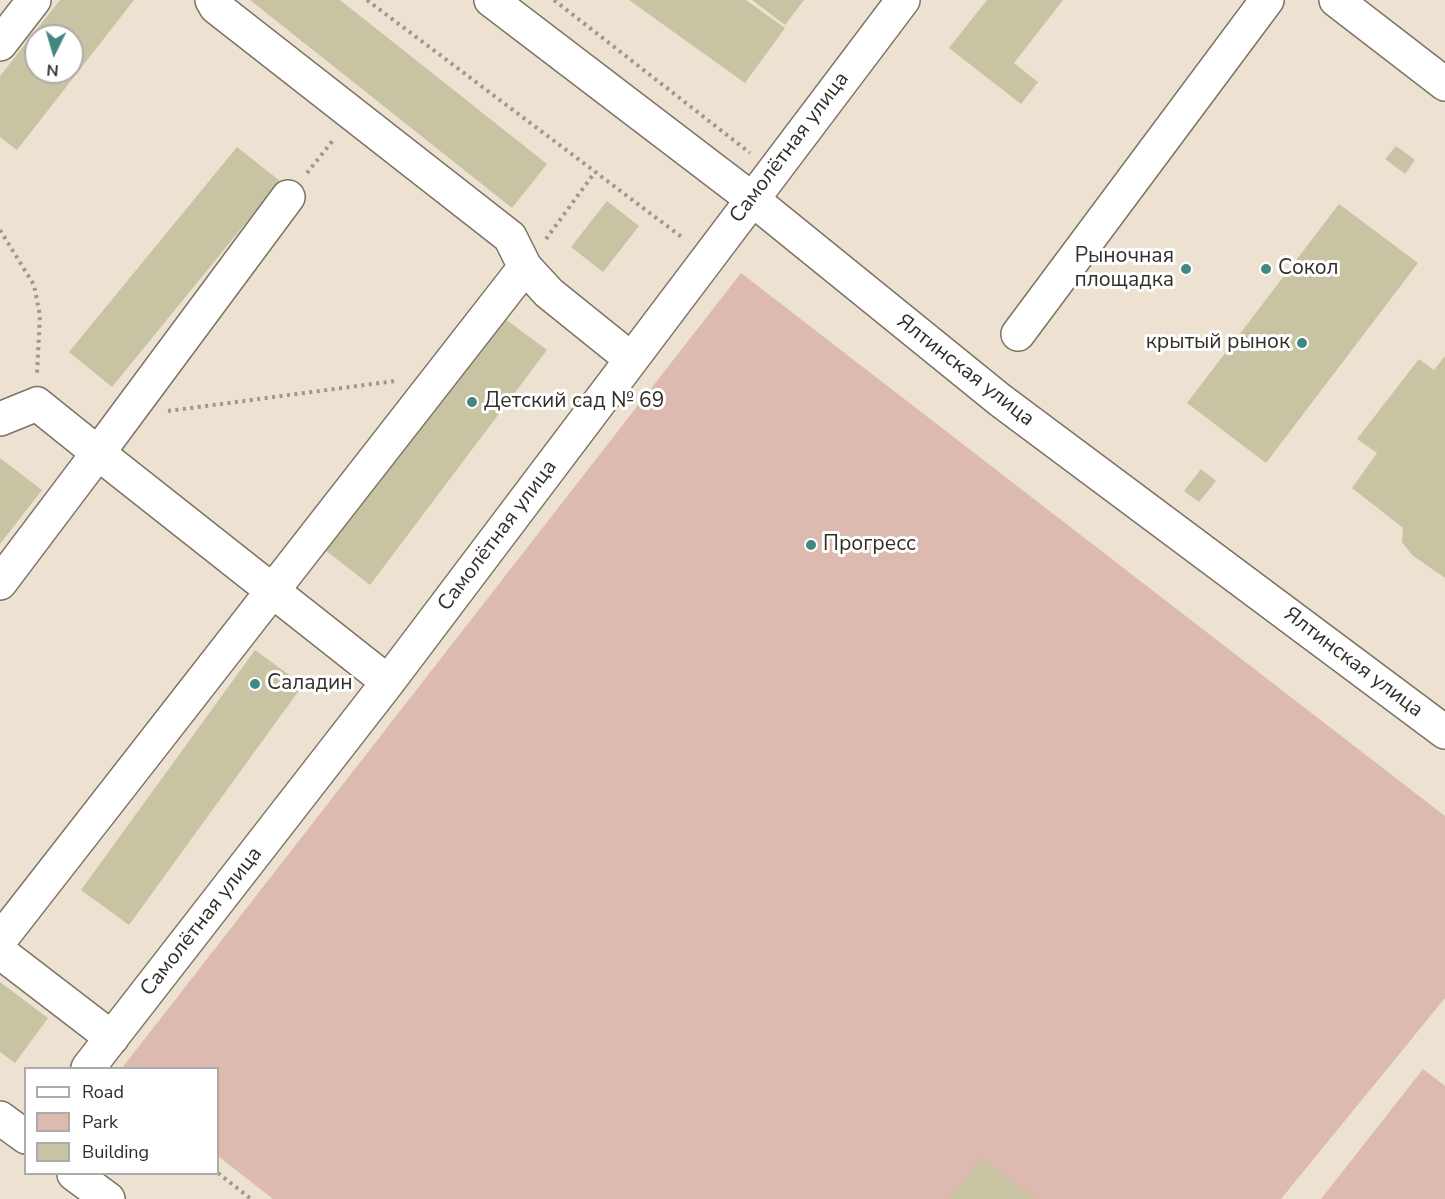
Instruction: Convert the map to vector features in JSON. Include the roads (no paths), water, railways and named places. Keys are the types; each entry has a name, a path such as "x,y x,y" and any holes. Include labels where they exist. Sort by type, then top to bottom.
{"street":[{"path":"0,44 34,0"},
{"path":"212,0 216,7 510,237 525,267 549,293 631,359"},
{"name":"Ялтинская улица","path":"491,0 752,199 1000,400 1445,732"},
{"name":"Самолётная улица","path":"89,1067 388,682 772,170 903,0"},
{"path":"1018,334 1267,0"},
{"path":"1336,0 1445,84"},
{"path":"0,583 288,197"},
{"path":"0,940 525,267"},
{"path":"0,419 37,404 388,682"},
{"path":"0,952 112,1038"},
{"path":"0,1118 24,1136"},
{"path":"77,1175 108,1199"}],"place":[{"name":"Рыночная площадка","path":"1186,269"},
{"name":"Сокол","path":"1266,269"},
{"name":"крытый рынок","path":"1302,343"},
{"name":"Детский сад № 69","path":"472,402"},
{"name":"Прогресс","path":"811,545"},
{"name":"Саладин","path":"255,684"}]}
